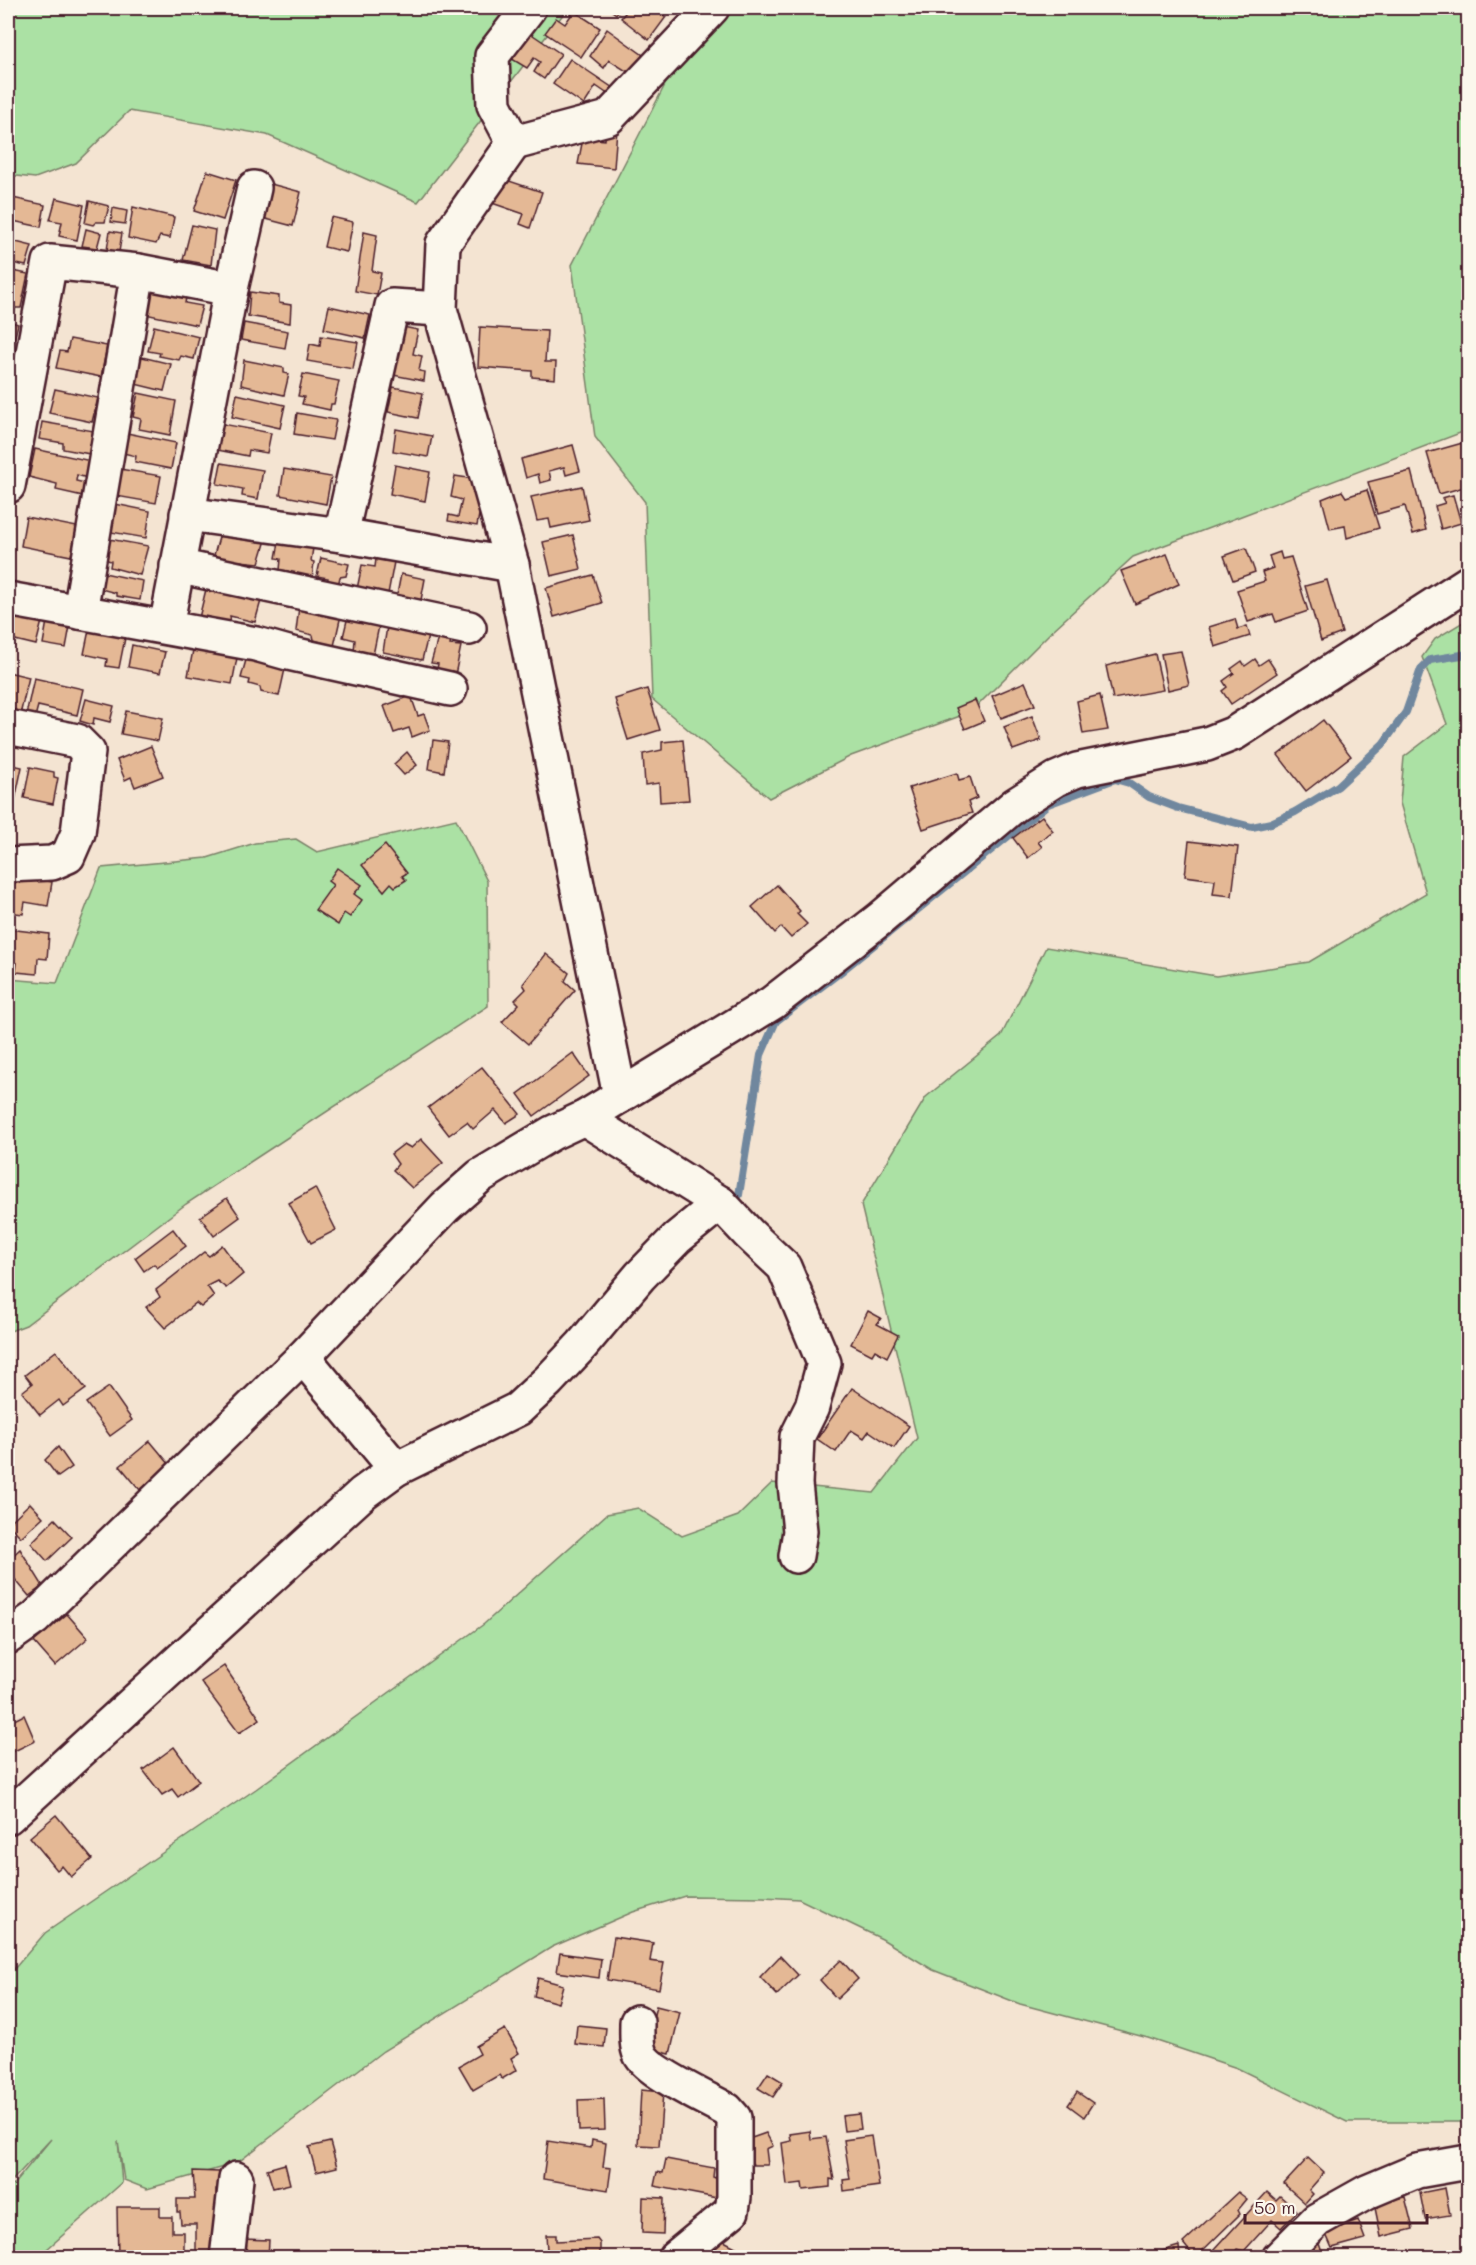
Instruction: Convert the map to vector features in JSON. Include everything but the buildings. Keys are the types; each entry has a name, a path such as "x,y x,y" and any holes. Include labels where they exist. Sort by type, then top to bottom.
{"street":[{"path":"514,143 494,105 492,56 529,8"},
{"path":"620,1096 512,565 440,309 443,244 514,143 608,118 712,8"},
{"path":"166,627 231,289 254,188"},
{"path":"8,486 51,262 138,271 231,289"},
{"path":"80,612 138,271"},
{"path":"341,535 392,306 440,309"},
{"path":"187,514 341,535 512,565"},
{"path":"177,566 469,628"},
{"path":"8,1637 43,1610 303,1357 419,1233 480,1176 552,1133 584,1118 772,1004 880,919 1014,805 1056,779 1077,770 1207,744 1235,733 1468,583"},
{"path":"8,599 256,644 450,689"},
{"path":"8,728 77,741 88,752 78,833 68,856 52,863 8,865"},
{"path":"584,1118 720,1203 784,1267 824,1363 812,1407 797,1437 795,1484 800,1531 796,1556"},
{"path":"8,1817 363,1493 396,1469 518,1409 582,1345 677,1238 720,1203"},
{"path":"303,1357 396,1469"},
{"path":"637,2022 640,2055 651,2067 727,2110 734,2118 732,2211 675,2258"},
{"path":"1279,2258 1317,2220 1367,2192 1417,2171 1468,2162"},
{"path":"227,2258 236,2179"}],"green space":[{"path":"8,8 568,8 418,202 267,135 129,111 76,163 35,178 8,175"},
{"path":"712,8 1468,8 1468,430 1133,557 1053,630 971,712 851,756 769,798 652,699 645,502 595,437 572,265 668,79"},
{"path":"1468,619 1468,2122 1347,2122 1237,2068 1148,2038 1020,2004 933,1970 882,1939 799,1899 685,1896 633,1912 552,1947 383,2051 237,2163 147,2189 124,2180 118,2141 122,2183 38,2257 8,2257 8,2191 51,2139 8,2185 8,1976 45,1933 256,1789 484,1624 607,1514 638,1508 682,1536 738,1516 772,1483 874,1493 917,1438 861,1205 926,1097 1001,1036 1046,947 1216,976 1309,962 1426,893 1400,803 1404,757 1447,724 1422,657 1435,639"},
{"path":"456,819 487,881 488,1006 186,1204 26,1325 8,1332 8,979 57,983 101,868 207,858 255,843 296,839 317,852"}],"waterway":[{"path":"731,1205 739,1195 761,1055 776,1021 843,970 1048,804 1115,779 1129,783 1149,797 1178,808 1252,827 1271,823 1295,812 1338,786 1383,744 1406,712 1421,669 1430,660 1468,654"}]}
